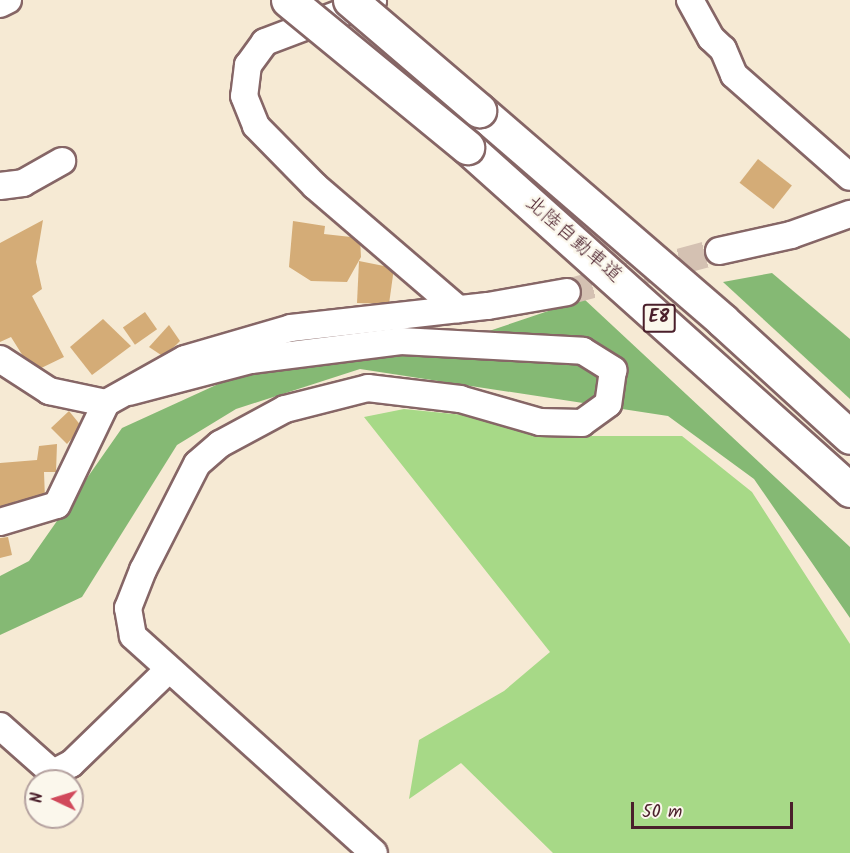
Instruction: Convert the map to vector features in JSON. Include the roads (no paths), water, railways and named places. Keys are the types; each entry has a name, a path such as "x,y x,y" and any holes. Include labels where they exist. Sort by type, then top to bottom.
{"highway":[{"name":"北陸自動車道","path":"288,0 467,147 850,490"},
{"name":"北陸自動車道","path":"350,0 713,312 850,437"}],"street":[{"path":"0,4 8,0"},
{"path":"374,0 265,42 248,65 244,96 256,126 315,186 458,309"},
{"path":"690,0 711,38 723,49 734,75 850,177"},
{"path":"0,186 23,183 62,161"},
{"path":"718,251 791,235 850,214"},
{"path":"0,522 57,505 118,397 185,360 291,328 458,309 567,292"},
{"path":"0,359 49,391 118,397 251,360 401,341 584,351 612,370 608,404 582,423 540,422 460,399 368,388 285,409 220,444 197,464 142,570 128,608 133,636 168,670 374,853"},
{"path":"0,726 53,773 71,764 168,670"}],"tunnel":[{"path":"567,292 719,251"}]}
